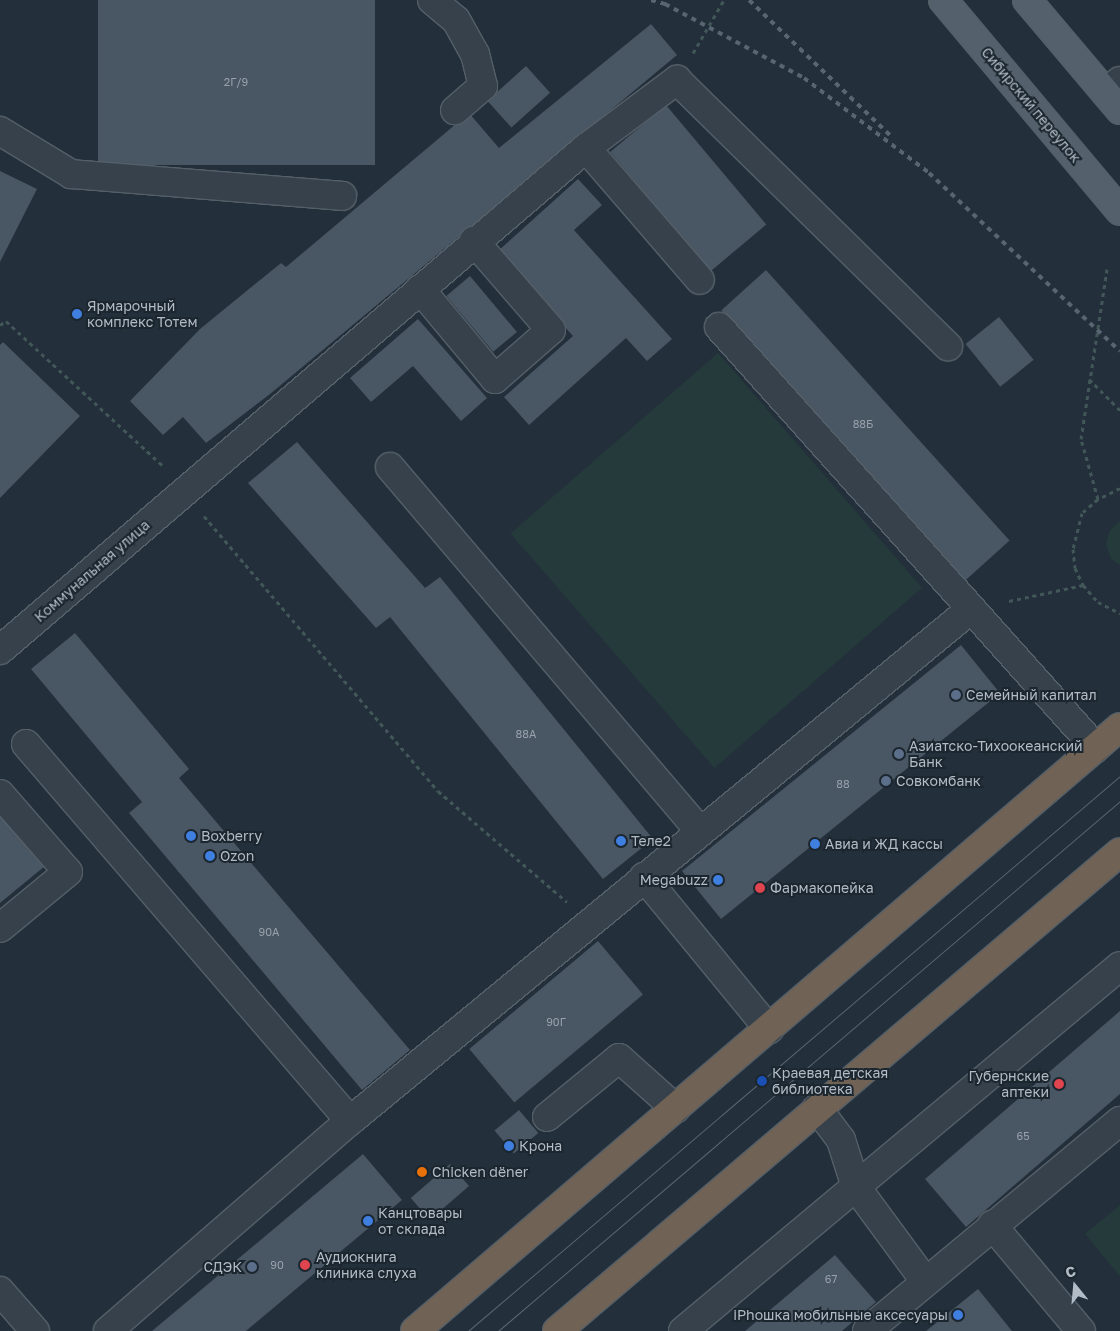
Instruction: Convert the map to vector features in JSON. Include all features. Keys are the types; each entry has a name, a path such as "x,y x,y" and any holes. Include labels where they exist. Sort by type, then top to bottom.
{"highway":[{"path":"416,1331 1120,728"},
{"path":"557,1331 816,1108 1120,852"}],"main road":[{"name":"Сибирский переулок","path":"943,0 1120,211"},
{"path":"1027,0 1115,94"}],"street":[{"path":"432,0 456,20 475,54 483,86 455,110"},
{"path":"677,80 948,346"},
{"name":"Коммунальная улица","path":"0,650 474,241 586,148 677,80"},
{"path":"0,131 71,174 342,196"},
{"path":"586,148 700,280"},
{"path":"420,289 495,379 550,330 474,241"},
{"path":"719,327 1096,748"},
{"path":"390,467 699,830"},
{"path":"108,1331 350,1122 699,830 971,609"},
{"path":"26,744 350,1122"},
{"path":"0,794 68,872 0,928"},
{"path":"644,877 769,1029"},
{"path":"683,1331 1120,966"},
{"path":"547,1117 619,1058 676,1110"},
{"path":"816,1108 841,1140 856,1187 925,1281"},
{"path":"867,1331 992,1225 1120,1121"},
{"path":"992,1225 1081,1331"},
{"path":"0,1291 35,1331"}],"path":[{"path":"677,80 724,0"},
{"path":"1098,499 1081,439 1088,379 1107,269"},
{"path":"0,325 6,321 134,437 438,791 590,922"},
{"path":"1088,379 1120,410"},
{"path":"1120,488 1098,499 1082,513 1073,549 1075,568 1083,585 1098,602 1120,612"},
{"path":"971,609 1083,585"}],"green space":[{"path":"718,353 922,588 714,768 510,533"},
{"path":"1120,521 1120,565 1111,559 1106,544 1110,530"},
{"path":"1120,1205 1120,1276 1085,1234"}],"building":[{"path":"98,0 375,0 375,165 98,165"},
{"path":"651,24 677,55 270,394 206,443 183,417 163,435 130,401 200,329 281,263 286,267 469,113 499,148"},
{"path":"526,66 550,93 511,128 487,101"},
{"path":"666,105 766,225 710,271 610,152"},
{"path":"0,171 37,189 0,262"},
{"path":"578,179 602,205 574,230 672,339 647,361 626,338 529,425 504,397 573,336 497,252"},
{"path":"766,270 1010,541 965,581 721,310"},
{"path":"470,276 517,332 493,352 446,296"},
{"path":"999,317 1034,360 1000,387 966,344"},
{"path":"418,319 487,398 461,421 413,366 371,402 350,378"},
{"path":"3,342 80,416 0,498 0,345"},
{"path":"297,442 425,588 440,577 653,839 603,879 390,617 376,628 248,483"},
{"path":"75,633 189,769 179,778 410,1050 362,1090 129,813 142,802 31,669"},
{"path":"961,645 1000,693 721,919 682,871"},
{"path":"0,812 45,866 0,903"},
{"path":"598,941 643,995 514,1103 469,1049"},
{"path":"1120,1011 1120,1094 966,1227 925,1179"},
{"path":"519,1110 538,1133 514,1154 494,1131"},
{"path":"363,1154 402,1200 246,1331 152,1331"},
{"path":"450,1164 469,1186 430,1220 411,1198"},
{"path":"835,1255 876,1302 842,1331 745,1331"},
{"path":"978,1289 1012,1331 926,1331"}],"tram line":[{"path":"468,1331 1120,776"},
{"path":"498,1331 1120,801"}],"railway":[{"path":"651,0 665,4 804,78 929,173 1120,351"},
{"path":"749,0 893,138"}],"place":[{"name":"Ярмарочный комплекс Тотем","path":"77,314"},
{"name":"Семейный капитал","path":"956,695"},
{"name":"Азиатско-Тихоокеанский Банк","path":"899,754"},
{"name":"Совкомбанк","path":"886,781"},
{"name":"Boxberry","path":"191,836"},
{"name":"Теле2","path":"621,841"},
{"name":"Авиа и ЖД кассы","path":"815,844"},
{"name":"Ozon","path":"210,856"},
{"name":"Megabuzz","path":"718,880"},
{"name":"Фармакопейка","path":"760,888"},
{"name":"Краевая детская библиотека","path":"762,1081"},
{"name":"Губернские аптеки","path":"1059,1084"},
{"name":"Крона","path":"509,1146"},
{"name":"Chicken dëner","path":"422,1172"},
{"name":"Канцтовары от склада","path":"368,1221"},
{"name":"Аудиокнига клиника слуха","path":"305,1265"},
{"name":"СДЭК","path":"252,1267"},
{"name":"iPhoшка мобильные аксесуары","path":"958,1315"}]}
